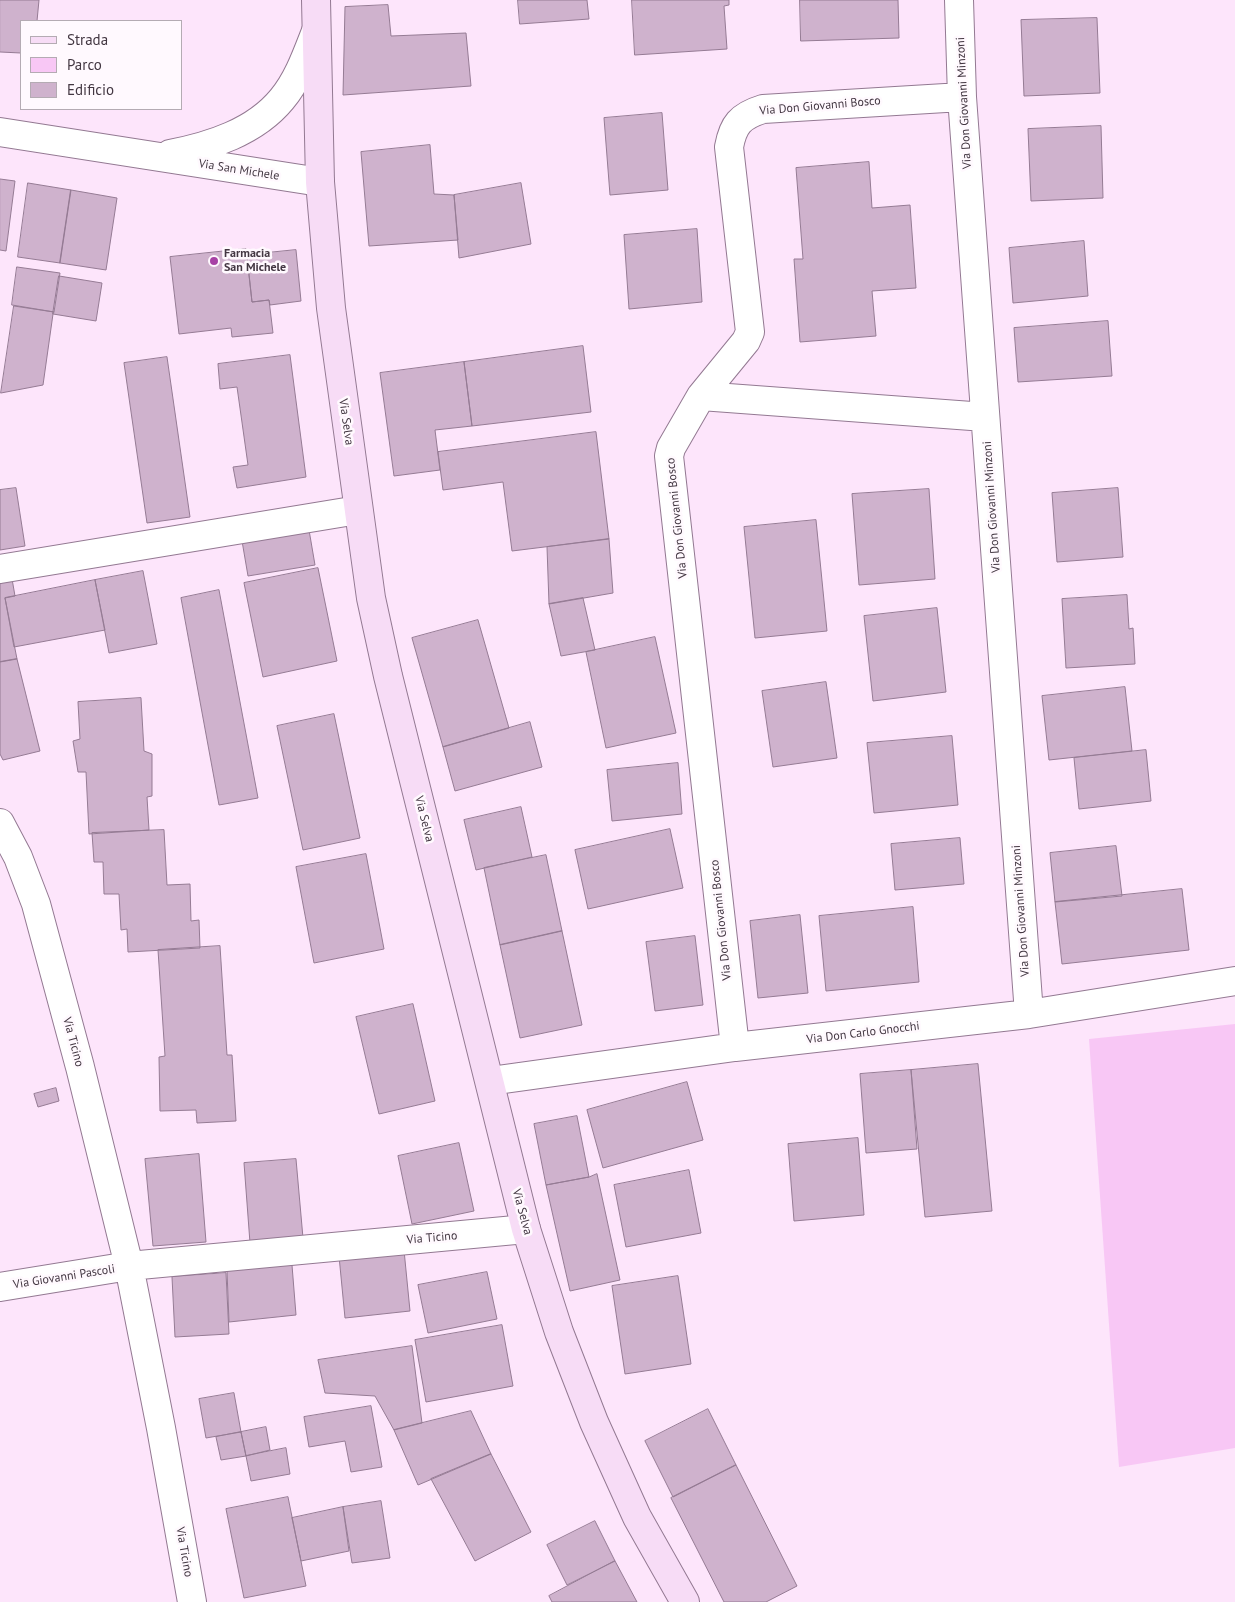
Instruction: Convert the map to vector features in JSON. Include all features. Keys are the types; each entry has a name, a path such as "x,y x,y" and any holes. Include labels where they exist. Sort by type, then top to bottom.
{"main road":[{"name":"Via Selva","path":"316,0 320,182 331,308 371,598 388,676 526,1229 560,1332 594,1422 637,1517 685,1602"}],"street":[{"name":"Via Don Giovanni Minzoni","path":"958,0 962,96 1029,1014"},
{"name":"Via San Michele","path":"158,156 190,150 230,137 256,122 282,99 304,63 316,31"},
{"name":"Via Don Giovanni Bosco","path":"735,1047 669,456 701,396 746,341 750,332 729,147 731,134 742,117 763,109 962,96"},
{"name":"Via San Michele","path":"0,132 320,182"},
{"path":"701,396 985,418"},
{"path":"0,569 358,510"},
{"name":"Via Ticino","path":"0,823 18,858 36,904 80,1067 129,1266 161,1428 192,1602"},
{"name":"Via Don Carlo Gnocchi","path":"490,1081 735,1047 1029,1014 1235,981"},
{"name":"Via Ticino","path":"129,1266 526,1229"},
{"name":"Via Giovanni Pascoli","path":"0,1287 129,1266"}],"green space":[{"path":"1235,1024 1235,1448 1119,1467 1089,1039"}],"building":[{"path":"0,0 39,0 37,20 20,20 20,53 0,52"},
{"path":"518,0 587,0 589,19 520,24"},
{"path":"632,0 729,0 729,5 724,6 727,49 635,55"},
{"path":"800,0 898,0 899,38 801,41"},
{"path":"388,5 391,36 466,33 471,86 343,95 345,7"},
{"path":"1097,18 1100,93 1024,96 1021,20"},
{"path":"662,113 668,190 610,195 604,118"},
{"path":"1101,126 1103,198 1031,201 1028,129"},
{"path":"430,145 434,194 454,195 458,240 369,246 361,152"},
{"path":"869,162 872,208 910,205 916,288 872,291 876,336 800,342 794,259 803,259 796,168"},
{"path":"0,179 15,181 6,251 0,250"},
{"path":"28,183 71,190 60,263 18,257"},
{"path":"521,183 531,244 459,258 454,195"},
{"path":"71,190 117,198 106,270 60,263"},
{"path":"697,229 702,302 629,309 624,235"},
{"path":"1084,241 1088,296 1013,303 1009,248"},
{"path":"246,249 252,302 269,300 273,333 232,337 231,328 179,334 170,257"},
{"path":"296,250 301,301 270,305 269,300 252,302 247,255"},
{"path":"17,267 60,273 54,312 12,305"},
{"path":"59,276 102,283 96,321 53,314"},
{"path":"14,306 54,312 43,385 1,393"},
{"path":"1108,321 1112,376 1018,382 1014,328"},
{"path":"583,346 591,412 472,426 464,362"},
{"path":"290,355 306,477 237,488 233,467 248,465 237,387 220,389 218,364"},
{"path":"167,357 190,517 147,523 124,363"},
{"path":"464,362 472,426 435,430 440,470 394,476 380,373"},
{"path":"596,432 609,539 512,551 503,482 443,490 438,452"},
{"path":"16,488 25,546 0,550 0,490"},
{"path":"1118,488 1123,557 1057,562 1052,493"},
{"path":"929,489 935,579 859,585 852,494"},
{"path":"816,520 827,631 755,638 744,527"},
{"path":"308,524 315,565 248,576 241,535"},
{"path":"609,539 613,593 549,604 547,547"},
{"path":"318,568 337,661 263,677 244,583"},
{"path":"143,571 157,644 109,653 95,580"},
{"path":"11,573 15,596 5,598 17,659 0,662 0,575"},
{"path":"95,580 105,630 14,647 5,598"},
{"path":"219,590 258,798 219,805 181,598"},
{"path":"1127,595 1129,629 1133,628 1135,664 1066,668 1062,599"},
{"path":"583,598 595,650 561,656 549,604"},
{"path":"937,608 946,692 873,701 864,616"},
{"path":"478,620 509,728 443,747 412,638"},
{"path":"655,637 676,733 606,748 586,652"},
{"path":"17,659 40,751 3,760 0,754 0,662"},
{"path":"826,682 837,758 773,767 762,691"},
{"path":"1125,687 1132,751 1049,760 1042,696"},
{"path":"141,698 144,751 152,754 152,796 147,797 149,830 89,834 86,772 78,772 73,741 80,739 78,702"},
{"path":"334,714 360,838 303,850 277,726"},
{"path":"530,722 542,767 455,791 443,747"},
{"path":"952,736 958,805 874,813 867,743"},
{"path":"1146,750 1151,801 1079,809 1074,758"},
{"path":"678,763 682,814 612,821 607,770"},
{"path":"521,807 532,857 476,870 464,820"},
{"path":"670,829 683,888 588,909 575,850"},
{"path":"164,830 167,885 190,884 191,921 199,920 200,948 128,952 127,929 121,930 119,894 104,894 103,862 94,862 92,833"},
{"path":"960,838 964,884 895,890 891,844"},
{"path":"1116,846 1122,896 1055,902 1050,853"},
{"path":"366,854 384,949 314,963 296,867"},
{"path":"546,855 562,931 500,945 484,868"},
{"path":"1182,889 1189,950 1062,964 1055,902"},
{"path":"913,907 919,982 826,991 819,916"},
{"path":"800,915 808,993 758,998 750,921"},
{"path":"562,931 582,1025 520,1038 500,945"},
{"path":"695,936 703,1005 655,1011 646,942"},
{"path":"220,946 227,1055 232,1055 236,1121 197,1123 196,1110 160,1111 159,1057 165,1056 158,950"},
{"path":"413,1004 435,1101 379,1114 356,1017"},
{"path":"978,1064 992,1211 925,1217 911,1070"},
{"path":"911,1070 917,1149 866,1153 860,1074"},
{"path":"687,1082 703,1140 603,1168 587,1110"},
{"path":"56,1088 59,1101 38,1107 34,1094"},
{"path":"577,1116 589,1177 546,1185 534,1124"},
{"path":"858,1138 864,1215 794,1221 788,1144"},
{"path":"459,1143 474,1211 412,1224 398,1156"},
{"path":"199,1154 206,1242 153,1246 145,1159"},
{"path":"296,1159 303,1238 250,1243 244,1163"},
{"path":"689,1170 701,1233 626,1247 614,1185"},
{"path":"597,1174 620,1280 570,1291 546,1185"},
{"path":"404,1250 410,1311 345,1318 339,1256"},
{"path":"292,1265 296,1315 229,1322 227,1271"},
{"path":"487,1272 497,1319 428,1333 418,1285"},
{"path":"226,1273 229,1334 175,1337 172,1277"},
{"path":"678,1276 691,1364 625,1374 612,1286"},
{"path":"502,1325 513,1386 426,1402 415,1340"},
{"path":"412,1346 422,1423 394,1430 375,1396 325,1393 318,1360"},
{"path":"234,1393 241,1432 206,1438 199,1399"},
{"path":"371,1406 382,1467 351,1472 345,1441 309,1447 304,1417"},
{"path":"708,1409 736,1465 673,1497 645,1441"},
{"path":"471,1411 491,1454 418,1485 394,1430"},
{"path":"266,1427 270,1450 246,1456 241,1432"},
{"path":"241,1432 246,1456 221,1460 216,1437"},
{"path":"286,1448 290,1474 251,1481 246,1456"},
{"path":"491,1454 531,1532 475,1561 431,1479"},
{"path":"736,1465 797,1586 766,1602 724,1602 671,1498"},
{"path":"288,1497 306,1586 244,1598 226,1509"},
{"path":"381,1501 390,1558 352,1563 343,1507"},
{"path":"343,1507 349,1551 301,1561 292,1518"},
{"path":"595,1521 615,1561 567,1585 547,1545"},
{"path":"615,1561 637,1602 552,1602 549,1596"}],"place":[{"name":"Farmacia San Michele","path":"214,261"}]}
